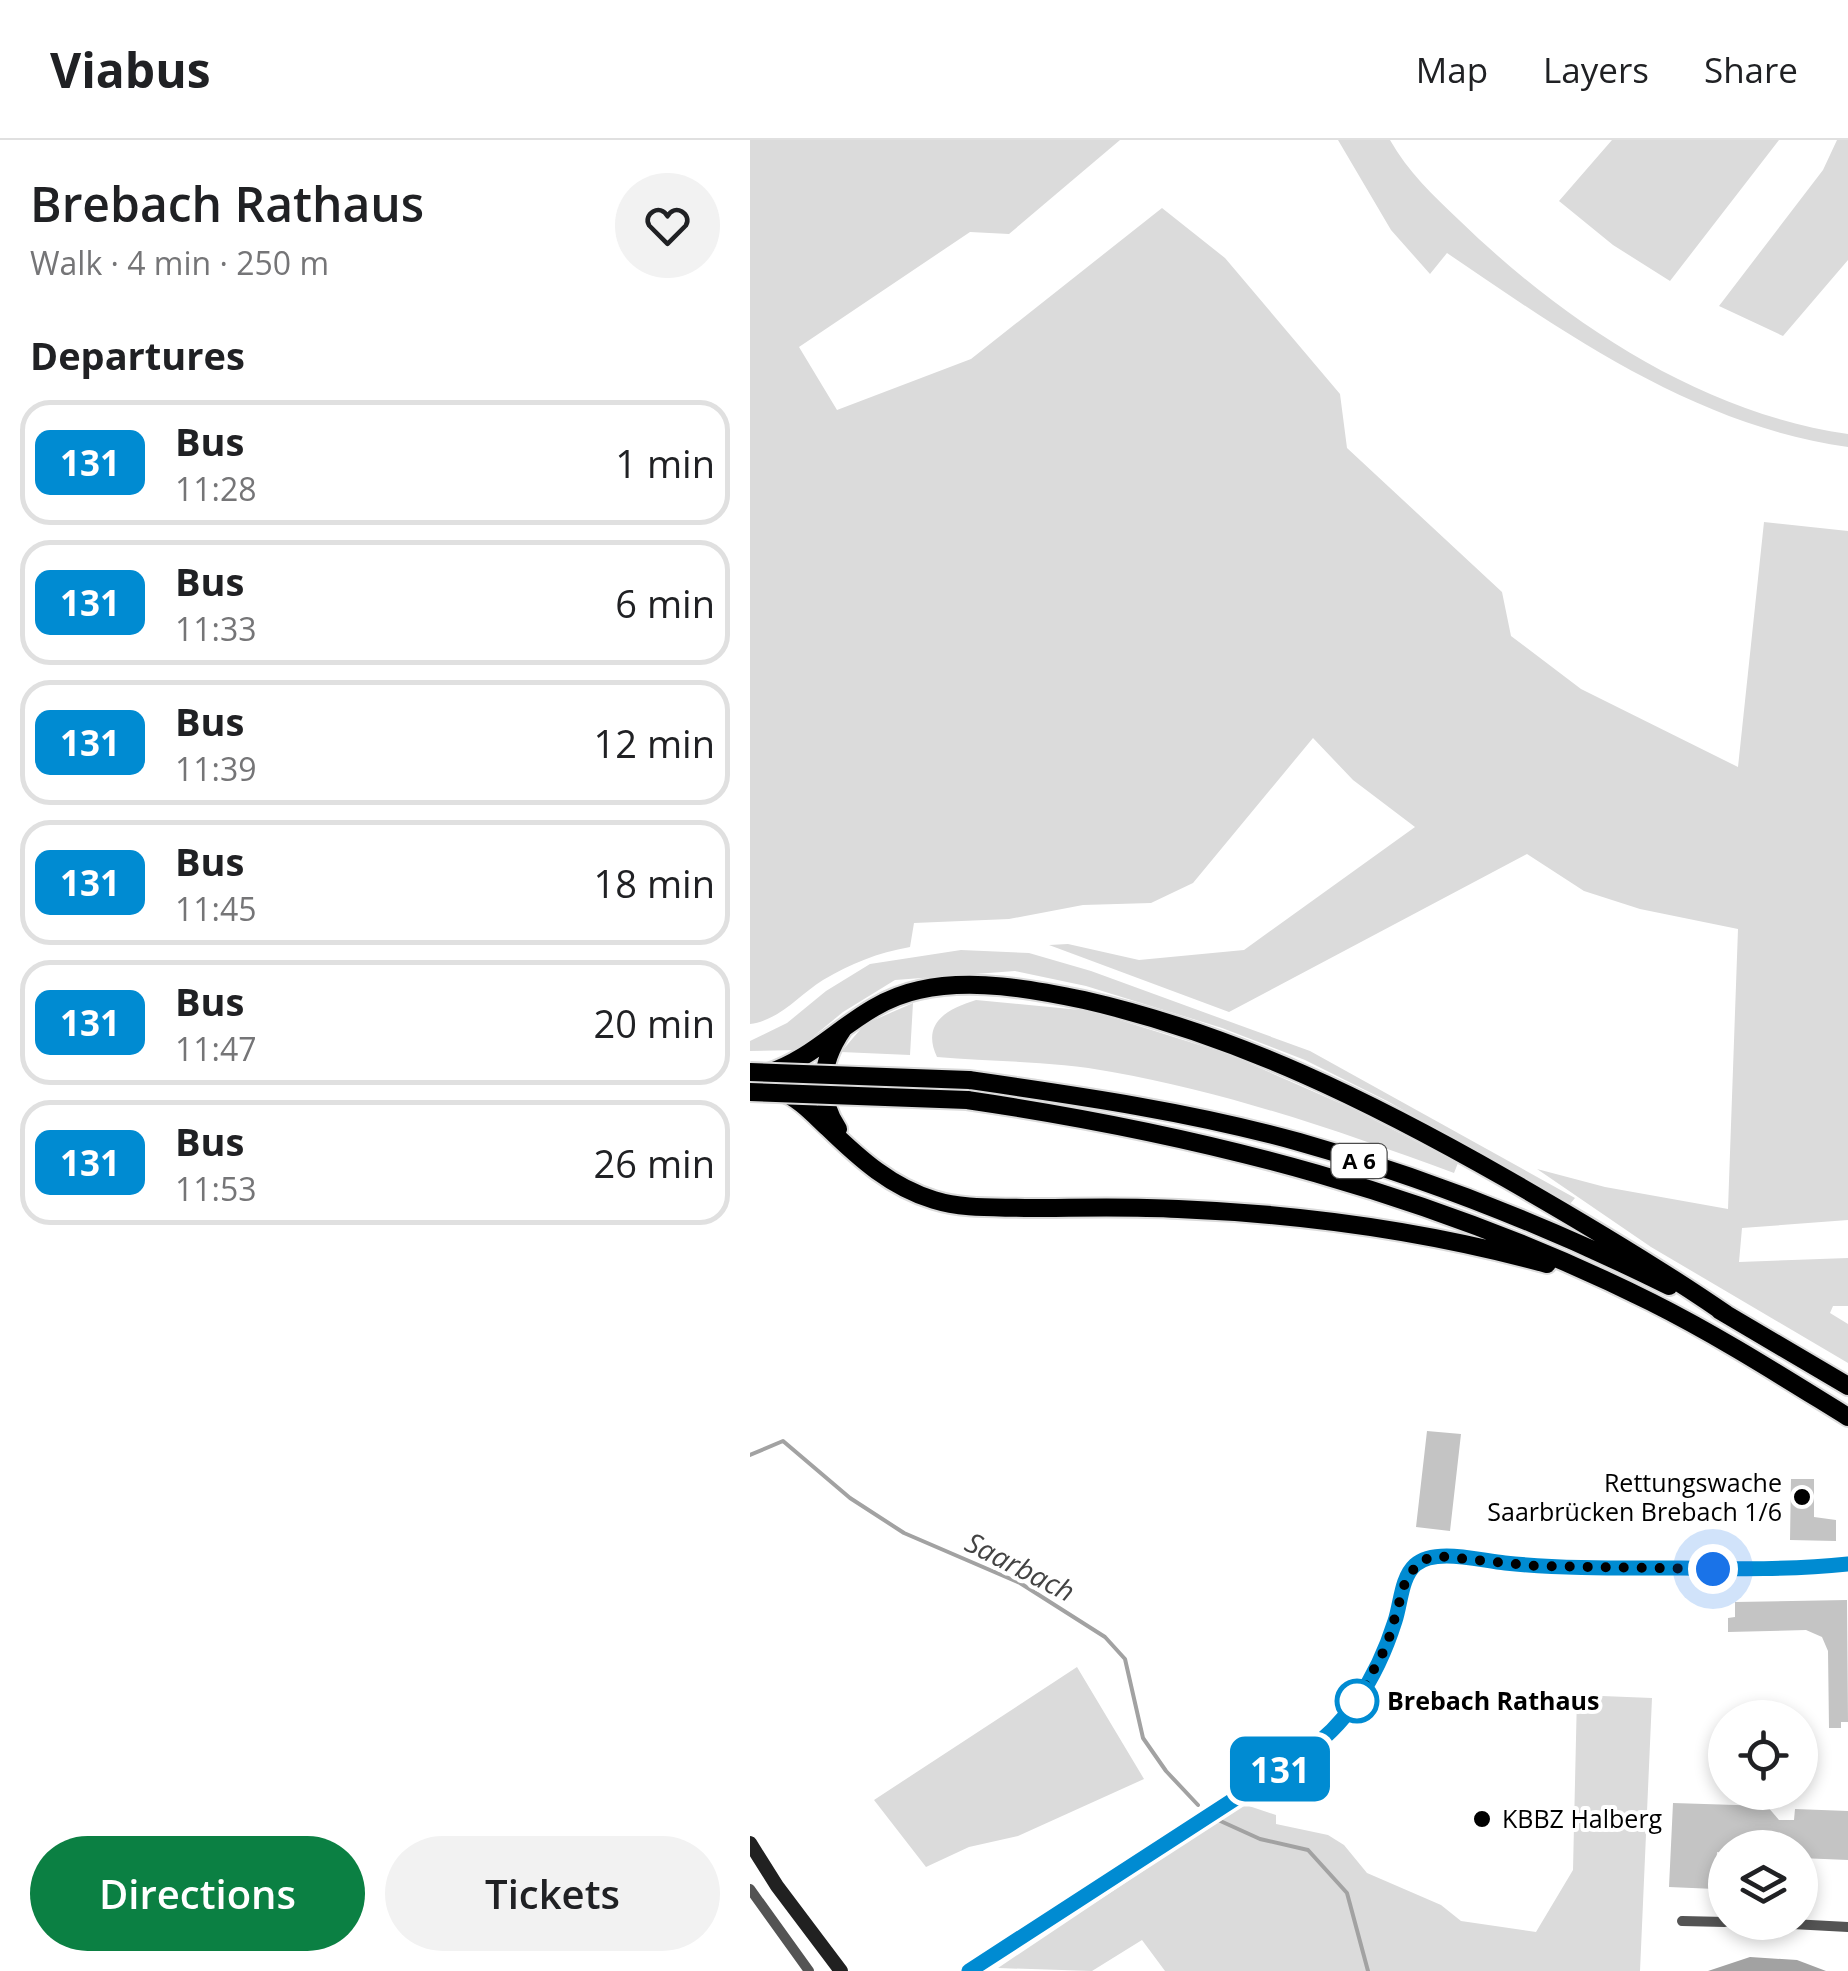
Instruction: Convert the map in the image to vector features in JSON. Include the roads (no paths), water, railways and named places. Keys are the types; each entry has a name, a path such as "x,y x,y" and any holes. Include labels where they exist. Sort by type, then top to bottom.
{"highway":[{"path":"750,1074 788,1064 850,1020 891,998 920,989 956,985 1014,988 1113,1007 1238,1044 1333,1085 1418,1128 1648,1260 1726,1314"},
{"name":"A 6","path":"850,1020 825,1064 823,1086 828,1114 851,1150"},
{"name":"A 6","path":"750,1074 970,1080 1220,1123 1391,1170 1556,1232 1726,1314 1848,1386"},
{"name":"A 6","path":"750,1090 788,1094 878,1173 908,1191 959,1206 1178,1208 1381,1227 1482,1246 1605,1280"},
{"name":"A 6","path":"750,1090 967,1100 1139,1128 1292,1164 1492,1230 1605,1280 1700,1328 1848,1417"}],"street":[{"path":"969,1971 1326,1736 1367,1686 1390,1638 1406,1579 1420,1561 1436,1556 1536,1566 1778,1569 1848,1564"},
{"path":"750,1843 777,1886 842,1971"},
{"path":"750,1889 809,1971"},
{"path":"1682,1920 1708,1921"},
{"path":"1818,1925 1848,1926"}],"waterway":[{"name":"Saarbach","path":"750,1455 783,1441 850,1498 904,1533 1020,1583 1105,1637 1125,1659 1143,1738 1166,1771 1198,1805"},
{"name":"Saarbach","path":"1216,1819 1260,1839 1308,1850 1347,1893 1368,1971"}],"place":[{"name":"Rettungswache Saarbrücken Brebach 1/6","path":"1802,1497"},
{"name":"Brebach Rathaus","path":"1357,1701"},
{"name":"KBBZ Halberg","path":"1482,1819"}]}
